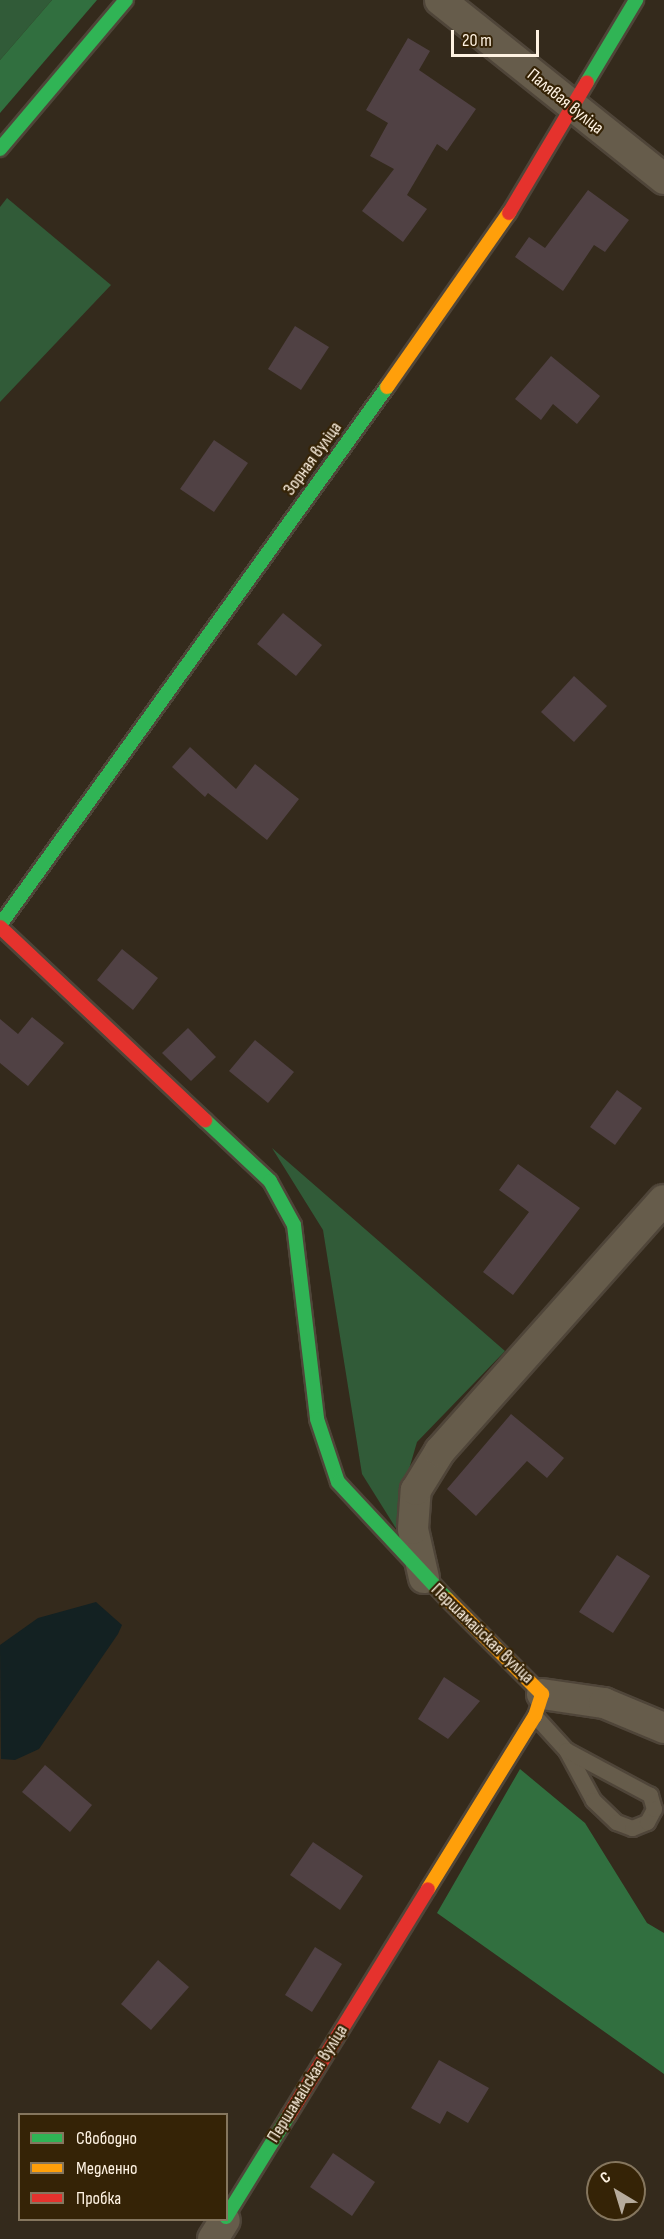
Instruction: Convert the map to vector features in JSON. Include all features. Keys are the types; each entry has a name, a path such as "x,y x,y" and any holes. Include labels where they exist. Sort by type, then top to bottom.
{"street":[{"path":"0,149 126,0"},
{"name":"Палявая вуліца","path":"440,0 574,110 664,178"},
{"name":"Зорная вуліца","path":"0,926 491,243 574,110 636,0"},
{"path":"0,926 270,1181 294,1225 317,1419 338,1482 424,1578"},
{"name":"Першамайская вуліца","path":"228,2215 538,1705 504,1651 424,1578 413,1529 416,1490 440,1451 664,1200"},
{"path":"538,1705 604,1703 664,1728"},
{"name":"Першамайская вуліца","path":"213,2239 224,2221"}],"lane":[{"path":"538,1705 593,1800 616,1822 632,1828 647,1822 654,1809 650,1795 566,1750"}],"green space":[{"path":"0,0 52,0 0,60"},
{"path":"52,0 97,0 0,113 0,60"},
{"path":"7,198 111,285 0,402 0,207"},
{"path":"272,1148 505,1351 417,1442 400,1500 402,1538 362,1474 323,1230"},
{"path":"520,1769 585,1823 647,1923 664,1933 664,2074 437,1913"}],"shaded area":[{"path":"96,1602 122,1625 118,1634 39,1749 15,1760 1,1759 0,1645 38,1618"}],"building":[{"path":"408,38 430,51 419,70 476,109 447,151 437,144 407,195 427,209 403,242 362,211 394,169 370,156 388,123 366,110"},
{"path":"588,190 629,220 605,252 594,245 563,291 515,257 529,237 545,248"},
{"path":"295,326 329,347 301,390 268,369"},
{"path":"551,356 600,396 577,424 553,404 541,420 515,399"},
{"path":"214,440 248,463 214,512 180,489"},
{"path":"283,613 322,645 296,676 257,644"},
{"path":"574,676 607,706 574,742 541,712"},
{"path":"190,747 236,789 255,764 299,799 267,840 208,793 205,797 172,767"},
{"path":"122,949 158,978 133,1010 97,980"},
{"path":"32,1017 64,1043 28,1086 0,1063 0,1019 18,1034"},
{"path":"188,1028 216,1057 191,1081 162,1053"},
{"path":"255,1040 294,1072 268,1103 229,1071"},
{"path":"617,1090 642,1108 615,1145 590,1127"},
{"path":"518,1164 580,1208 513,1295 483,1272 529,1212 499,1190"},
{"path":"511,1414 564,1458 547,1478 527,1461 476,1516 447,1489"},
{"path":"617,1555 650,1576 613,1633 579,1612"},
{"path":"444,1677 480,1701 448,1739 418,1719"},
{"path":"45,1765 92,1805 70,1832 22,1792"},
{"path":"313,1842 363,1876 340,1910 290,1875"},
{"path":"315,1947 342,1964 312,2012 285,1995"},
{"path":"158,1960 189,1987 151,2030 121,2004"},
{"path":"439,2060 489,2088 468,2123 447,2111 440,2124 411,2108"},
{"path":"333,2153 375,2182 352,2216 310,2187"}],"traffic: fast":[{"path":"0,149 126,0"},
{"path":"587,82 636,0"},
{"path":"0,925 387,387"},
{"path":"205,1120 270,1181 294,1225 317,1419 338,1482 447,1599"},
{"path":"228,2214 289,2115"}],"traffic: slow":[{"path":"387,387 509,213"},
{"path":"428,1889 535,1716 542,1694 447,1599"}],"traffic: jam":[{"path":"509,213 587,82"},
{"path":"0,927 205,1120"},
{"path":"289,2115 428,1889"}]}
